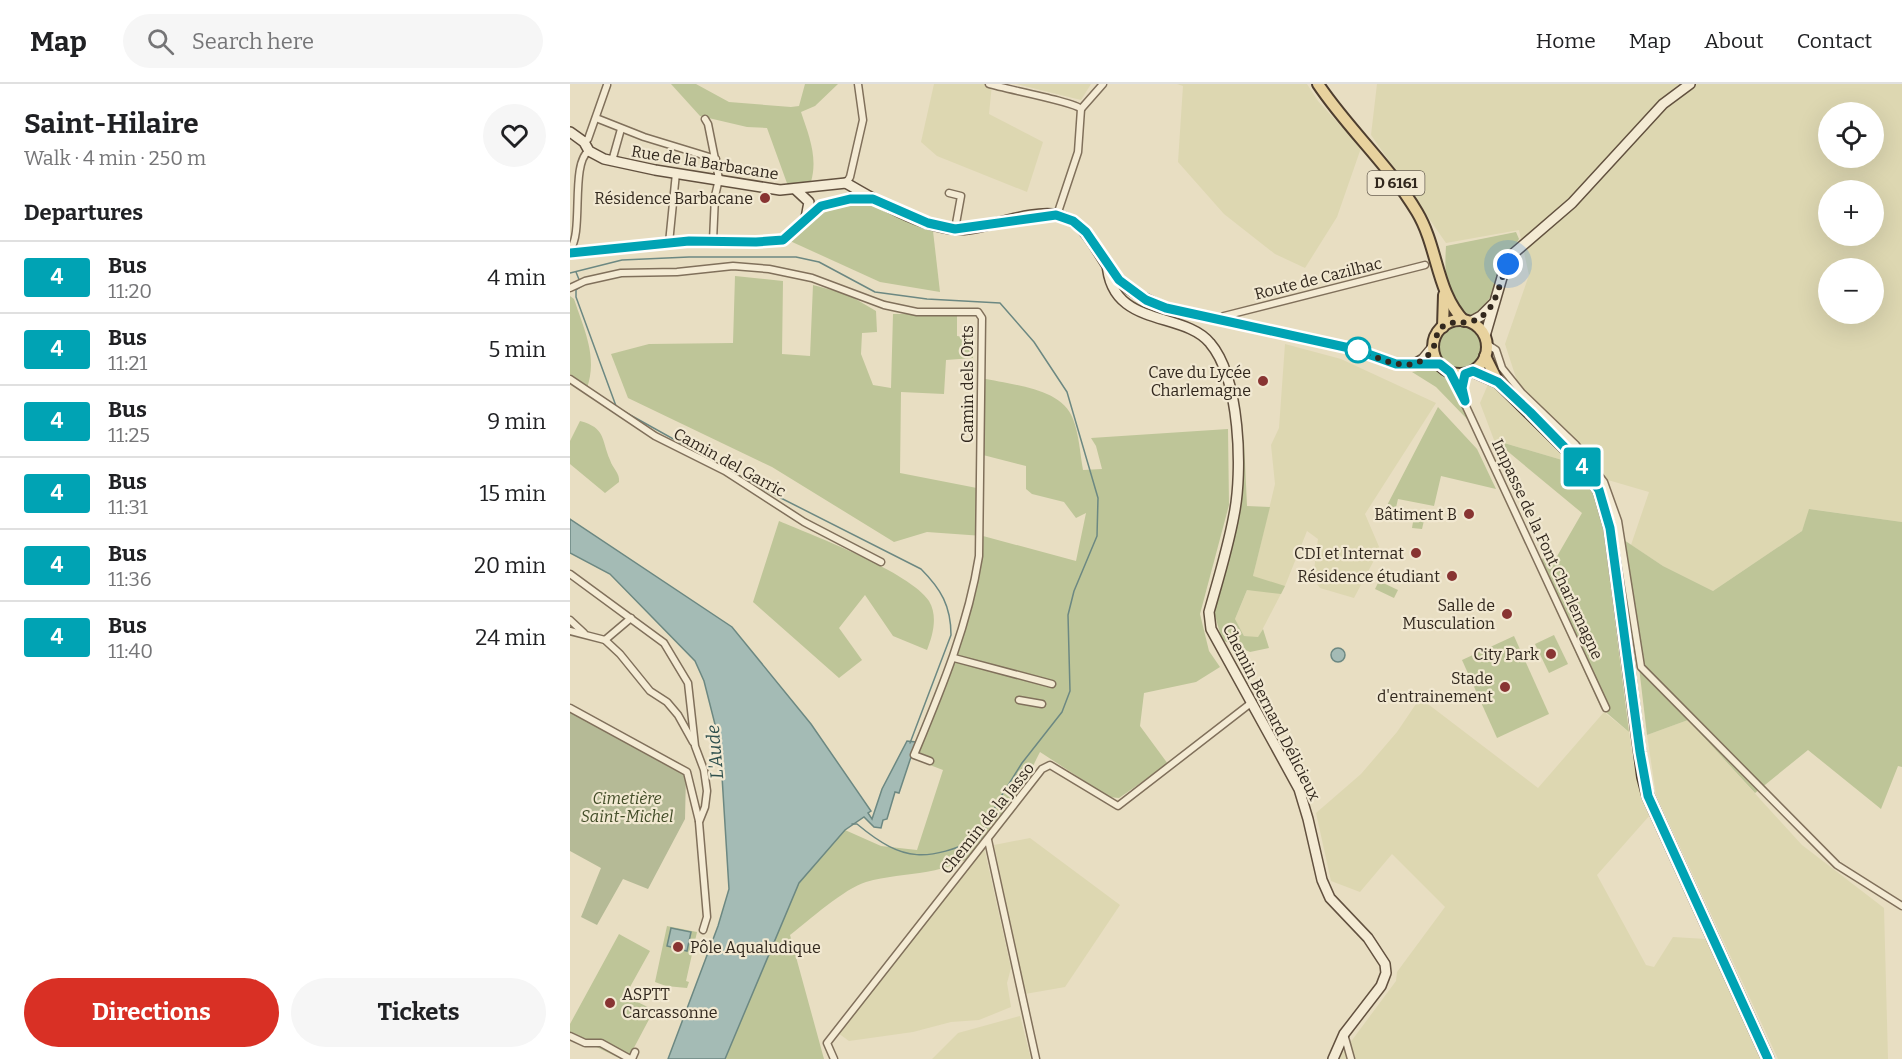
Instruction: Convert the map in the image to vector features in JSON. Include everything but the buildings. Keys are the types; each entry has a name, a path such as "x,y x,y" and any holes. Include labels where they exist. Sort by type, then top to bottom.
{"main road":[{"path":"1690,84 1663,104 1572,203 1522,243 1503,274 1494,302 1485,356 1498,382 1575,458 1599,490 1610,528 1648,796 1768,1059"},
{"name":"D 6161","path":"1320,88 1417,212 1436,255 1444,289 1454,310 1467,321"},
{"name":"Rue de la Barbacane","path":"570,132 586,146 612,161 676,173 780,190 846,183"},
{"path":"846,183 850,191 861,199"},
{"path":"846,183 873,199 920,220 955,229 1056,215 1073,221 1086,232 1119,280 1146,300 1166,308 1354,349 1396,364 1411,366 1440,364"},
{"path":"834,201 845,192 846,183"},
{"path":"795,189 809,202 806,218"},
{"path":"570,251 669,243 783,240 821,206 834,201 873,199"},
{"name":"Chemin Bernard Délicieux","path":"1107,262 1107,276 1113,289 1125,302 1159,320 1201,335 1211,343 1224,367 1235,418 1237,487 1235,514 1209,612 1210,621 1218,644 1299,789 1322,880 1330,898 1368,938 1385,964 1386,973 1381,986 1344,1034 1333,1059"},
{"name":"D 6161","path":"1443,327 1444,289"},
{"path":"1411,366 1423,359 1433,347 1435,337 1443,327 1452,322 1467,321 1481,316 1494,302"},
{"path":"1467,321 1486,340"},
{"path":"1433,347 1440,364 1450,372 1469,372 1498,382"},
{"path":"1469,372 1485,356"}],"street":[{"path":"846,183 853,166 863,120 858,84"},
{"path":"989,84 1021,94 1069,103 1081,110"},
{"path":"1056,215 1078,152 1081,110 1103,84"},
{"path":"570,251 573,246 572,217 576,181 581,159 607,85"},
{"path":"597,118 621,129 716,159"},
{"path":"705,119 719,179 715,196 713,241"},
{"path":"612,161 621,129"},
{"path":"669,243 676,173"},
{"path":"949,193 961,196 955,229"},
{"name":"Route de Cazilhac","path":"1219,320 1224,316 1425,265"},
{"name":"Camin dels Orts","path":"570,288 584,281 621,273 742,266 769,268 812,278 884,305 917,312 978,312 982,318 979,556 975,581 954,658 914,755 930,761"},
{"path":"1486,340 1496,350 1502,368 1522,393 1576,445 1604,482 1618,521 1641,667 1837,865 1902,906"},
{"name":"Impasse de la Font Charlemagne","path":"1450,372 1606,708"},
{"path":"1465,401 1462,388 1469,372"},
{"name":"Camin del Garric","path":"570,379 655,436 725,471 804,522 881,562"},
{"path":"570,574 664,643 688,683 695,746"},
{"path":"605,640 631,618"},
{"path":"570,621 584,633"},
{"path":"570,631 605,640 651,691 667,702 678,715 695,746 704,770 707,791 699,822"},
{"path":"954,658 1052,684"},
{"path":"1019,700 1042,704"},
{"name":"Chemin de la Jasso","path":"834,1059 827,1043 1042,769 1050,765 1118,806 1251,703"},
{"path":"570,708 687,772 699,822 707,917 703,930"},
{"path":"678,715 683,717 691,711"},
{"path":"988,840 1036,1059"},
{"path":"1344,1034 1351,1059"},
{"path":"570,1036 585,1044 601,1044 632,1057"}],"shaded area":[{"path":"934,84 992,84 989,114 1043,142 1027,192 937,156 921,142"},
{"path":"1016,84 1091,84 1081,100"},
{"path":"1177,84 1307,84 1318,101 1361,148 1337,217 1305,268 1275,254 1224,214 1178,162 1183,86"},
{"path":"1377,84 1902,84 1902,522 1810,509 1802,531 1713,591 1663,566 1631,545 1649,492 1608,480 1562,429 1519,387 1505,344 1529,275 1519,230 1446,243 1371,135"},
{"path":"1285,344 1341,359 1436,403 1365,514 1380,549 1354,598 1320,588 1313,578 1318,539 1307,531 1285,586 1258,638 1244,636 1235,619 1253,576 1275,484 1271,445 1279,428"},
{"path":"1489,382 1525,415 1569,462 1494,440 1480,403"},
{"path":"1420,698 1538,788 1604,712 1629,732 1634,766 1650,815 1597,875 1646,965 1654,967 1673,937 1706,939 1761,1059 1338,1059 1396,981 1397,972 1445,907 1392,854 1360,892 1331,881 1316,813 1361,774 1397,732"},
{"path":"1688,720 1802,845 1884,908 1888,1059 1778,1059 1656,795 1647,735"},
{"path":"1030,838 1120,905 1065,987 1025,994 994,845"},
{"path":"984,847 1011,968 1007,983 1011,1007 979,1020 951,1022 913,1032 849,1041 838,1033"},
{"path":"1020,1016 1031,1059 932,1059 958,1033"}],"green space":[{"path":"671,84 696,84 729,102 791,107 799,106 805,84 838,84 815,106 801,112 813,155 811,182 788,186 767,128 747,127 700,116"},
{"path":"857,203 870,204 933,231 940,292 880,282 790,241 820,215 837,207"},
{"path":"1516,232 1519,239 1492,293 1479,311 1472,316 1466,316 1454,299 1448,284 1445,267 1446,246"},
{"path":"735,276 783,281 782,354 810,356 813,285 847,294 876,311 877,332 862,333 861,354 873,385 891,388 893,314 957,314 957,336 972,338 973,358 946,360 944,394 901,392 900,473 982,489 983,536 927,532 894,542 772,467 628,398 611,354 649,344 733,343"},
{"path":"570,296 574,299 588,343 591,365 587,388 570,374"},
{"path":"1461,324 1477,331 1484,347 1477,363 1461,370 1445,363 1438,347 1445,331"},
{"path":"1434,368 1441,371 1452,382 1468,420 1436,387 1412,372"},
{"path":"982,378 1034,389 1058,400 1067,408 1078,437 1083,470 1102,469 1096,446 1091,438 1228,429 1229,505 1200,614 1209,651 1220,667 1196,682 1144,693 1140,726 1168,764 1119,798 1109,797 1040,752 1001,827 984,847 971,857 957,864 927,872 857,885 790,935 824,1059 725,1059 799,883 845,830 881,846 917,850 943,770 914,759 956,660 983,536 1076,561 1086,513 1076,518 1064,502 1032,494 1026,489 1026,466 983,455"},
{"path":"1438,407 1477,449 1496,489 1441,476 1434,506 1398,499 1393,520 1381,517"},
{"path":"580,421 599,431 618,476 619,482 605,493 570,464 570,441"},
{"path":"1237,440 1244,440 1247,506 1270,507 1253,576 1285,586 1281,594 1247,590 1235,619 1244,636 1258,637 1263,629 1269,648 1250,652 1222,640 1214,612 1223,561 1235,514"},
{"path":"1494,440 1569,462 1593,493 1603,527 1629,732 1601,708 1535,564 1552,552 1556,558 1582,513"},
{"path":"1809,509 1902,522 1902,767 1898,766 1881,809 1808,750 1755,793 1688,720 1647,735 1624,540 1663,566 1713,591 1802,531"},
{"path":"1415,510 1426,512 1422,529 1412,528"},
{"path":"779,521 860,556 902,578 919,590 929,601 934,619 933,632 927,650 893,636 865,595 839,628 862,660 839,678 753,602"},
{"path":"1379,581 1398,590 1394,598 1375,589"},
{"name":"City Park","path":"1554,635 1568,664 1549,673 1535,644"},
{"name":"Stade d'entrainement","path":"1514,636 1549,714 1497,738 1462,660"},
{"name":"Cimetière Saint-Michel","path":"570,710 686,774 685,819 648,889 623,879 597,925 581,917 601,868 570,851"},
{"name":"Pôle Aqualudique","path":"667,926 697,932 686,981 689,982 687,988 666,986 655,982"},
{"name":"ASPTT Carcassonne","path":"619,934 650,951 625,996 654,1010 628,1059 621,1059 570,1034 570,1024"}],"water":[{"path":"570,519 732,627 811,724 871,811 868,813 872,819 882,789 907,741 916,742 899,793 895,792 887,819 883,820 881,828 874,827 864,817 845,830 799,883 725,1059 668,1059 718,926 729,889 720,744 704,681 695,661 610,574 570,553"},
{"path":"1338,648 1343,650 1345,655 1343,660 1338,662 1333,660 1331,655 1333,650"},
{"path":"671,928 691,932 687,951 667,946"}],"waterway":[{"path":"570,273 622,260 689,257 796,257 819,262 875,292 927,299 1000,303 1034,342 1067,392 1098,498 1097,536 1074,591 1068,615 1070,691 1062,712 1022,763 997,803 981,838 946,851 917,855 889,846 857,824 852,824"},
{"path":"576,272 580,282"},
{"path":"582,286 576,290 576,297 616,406"},
{"path":"623,411 765,490 921,569 928,576 944,599 951,625 951,635 910,743"}],"bus line":[{"name":"4","path":"570,253 689,241 783,240 821,206 834,201 850,199 873,199 928,223 967,230 1047,214 1056,215 1073,221 1086,232 1119,280 1146,300 1166,308 1354,349 1396,364 1411,366 1440,364 1450,372 1465,401 1462,382 1465,374 1473,371 1498,382 1575,458 1599,490 1610,528 1643,777 1648,796 1768,1059"}],"place":[{"name":"Résidence Barbacane","path":"765,198"},
{"name":"Cave du Lycée Charlemagne","path":"1263,381"},
{"name":"Bâtiment B","path":"1469,514"},
{"name":"CDI et Internat","path":"1416,553"},
{"name":"Résidence étudiant","path":"1452,576"},
{"name":"Salle de Musculation","path":"1507,614"},
{"name":"City Park","path":"1551,654"},
{"name":"Stade d'entrainement","path":"1505,687"},
{"name":"Pôle Aqualudique","path":"678,947"},
{"name":"ASPTT Carcassonne","path":"610,1003"}],"route":[{"path":"1358,350 1396,364 1411,366 1423,359 1433,347 1435,337 1443,327 1452,322 1470,322 1485,313 1494,302 1508,264"}],"water label":[{"name":"L'Aude","path":"715,752"}]}
